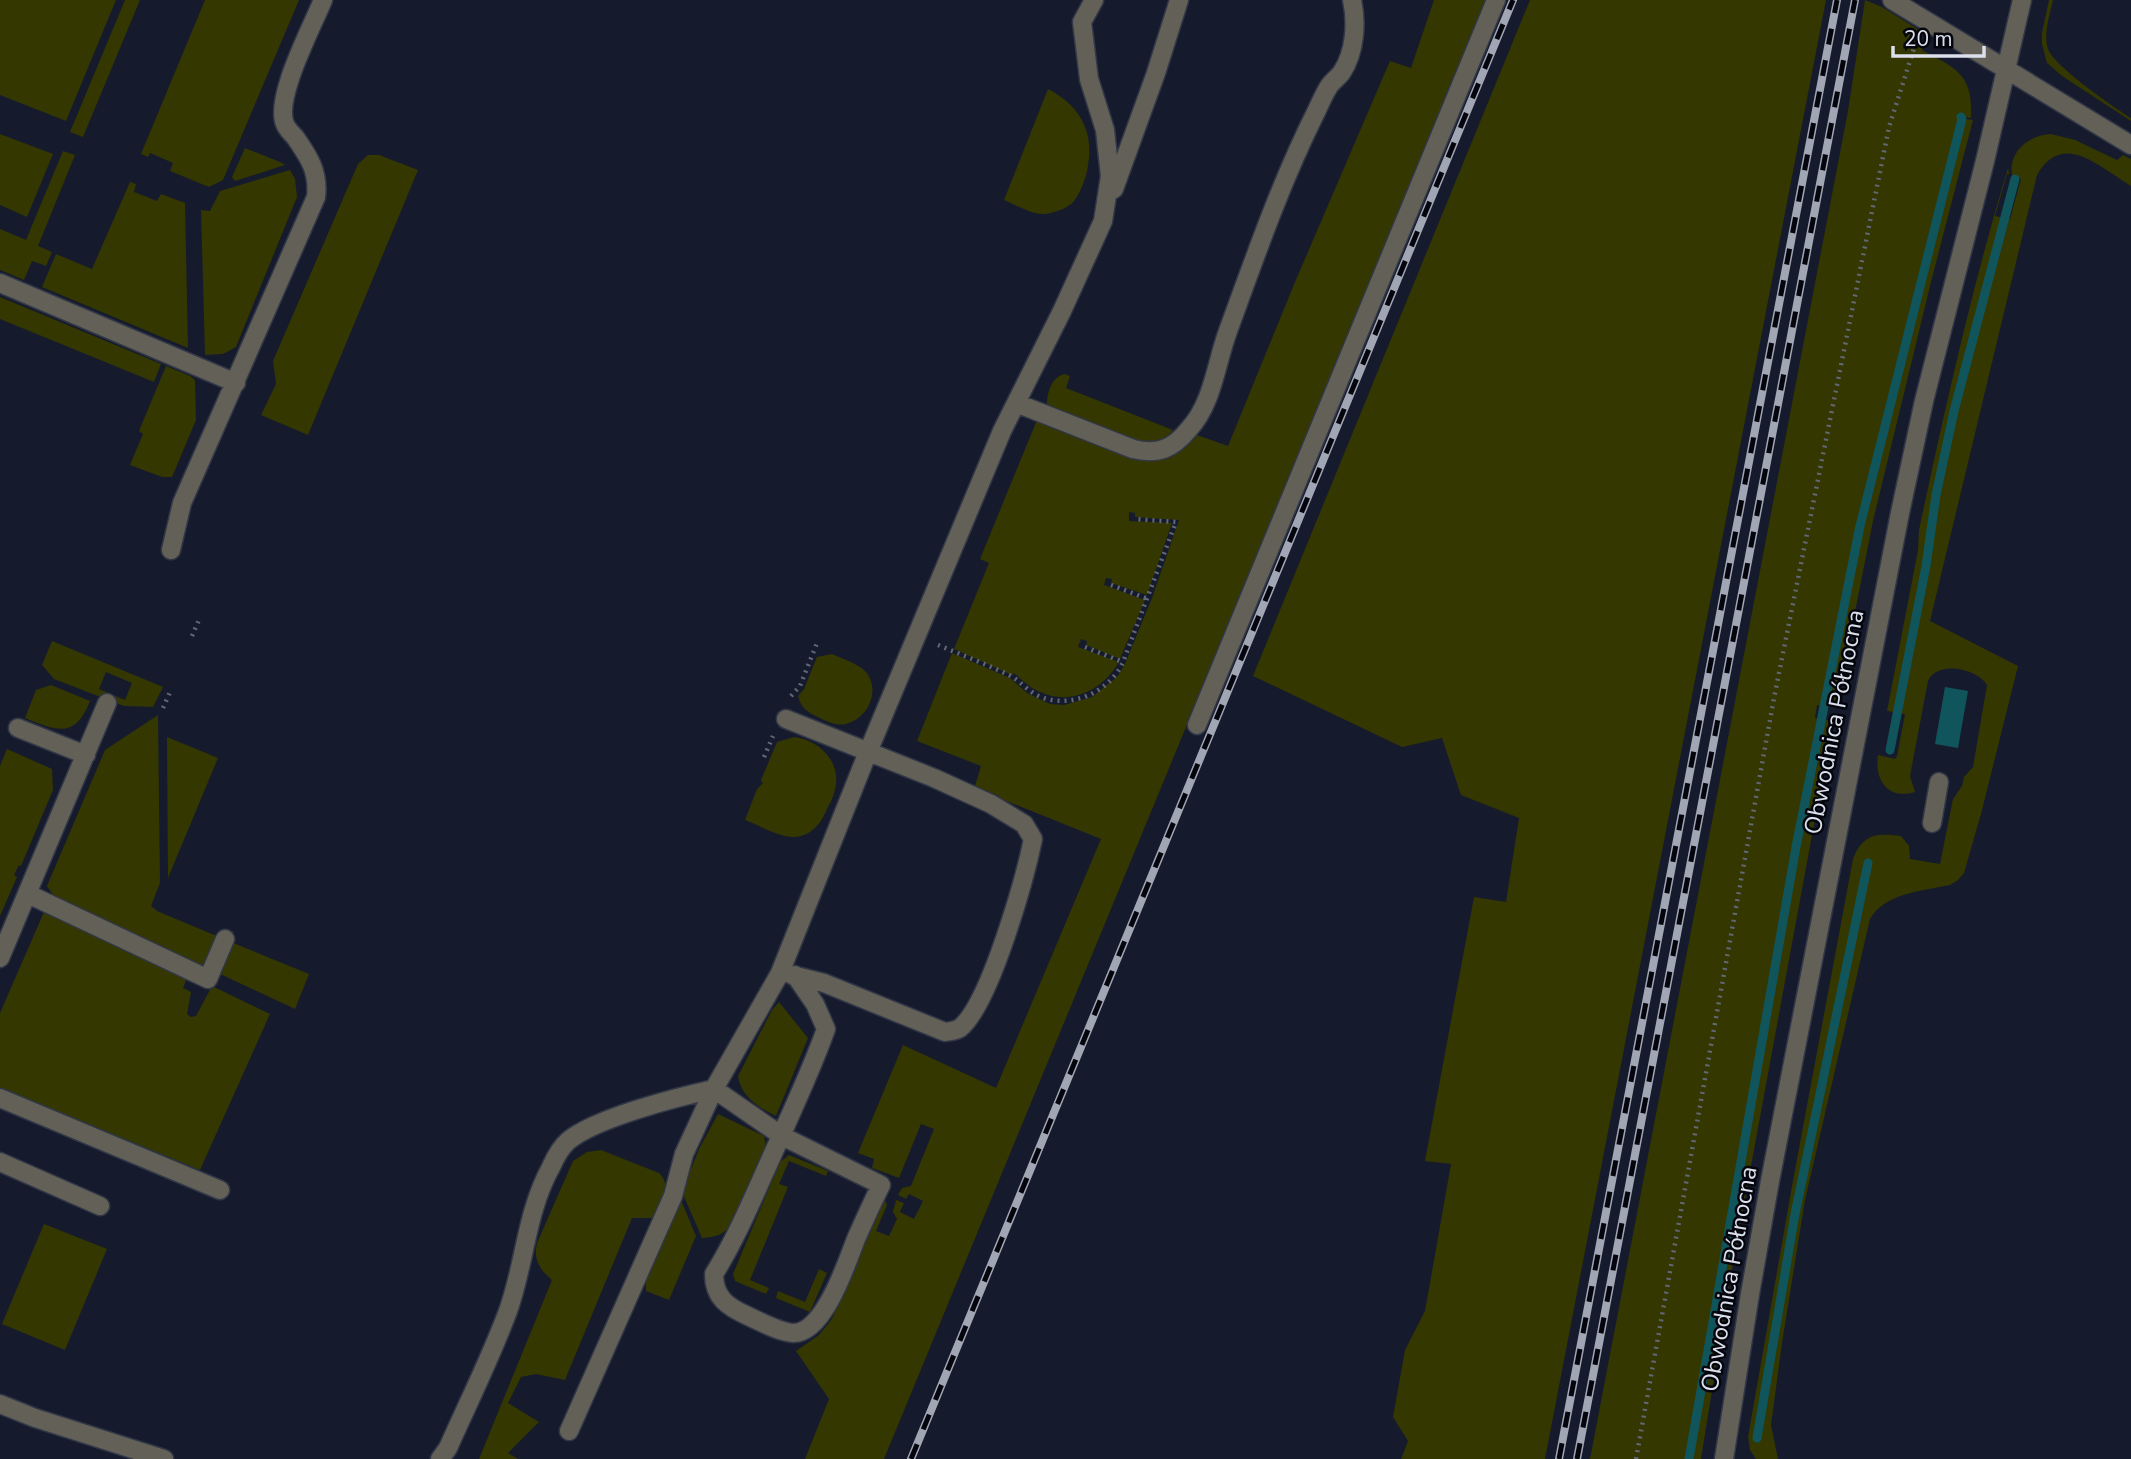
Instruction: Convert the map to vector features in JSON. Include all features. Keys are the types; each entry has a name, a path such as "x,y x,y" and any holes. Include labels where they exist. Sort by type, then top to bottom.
{"street":[{"path":"171,550 182,503 316,197 318,184 311,160 285,124 282,103 323,0"},
{"path":"1094,0 1082,22 1089,79 1105,130 1110,176 1103,221"},
{"path":"569,1431 673,1196 684,1153 714,1089 788,974 868,752 1002,431 1103,221 1180,0"},
{"path":"1016,403 1133,449 1148,452 1158,452 1189,429 1205,407 1223,345 1274,207 1314,116 1329,87 1342,73 1353,45 1355,15 1352,0"},
{"path":"1197,725 1496,0"},
{"path":"1892,0 2131,145"},
{"name":"Obwodnica Północna","path":"1724,1459 1763,1219 1900,513 1924,401 2022,0"},
{"path":"0,283 236,383"},
{"path":"0,958 107,703"},
{"path":"786,719 934,778 991,804 1024,824 1033,839 1016,908 984,989 967,1020 958,1030 945,1032 824,983 788,974"},
{"path":"18,728 86,755"},
{"path":"1932,823 1939,782"},
{"path":"27,894 208,978 225,939"},
{"path":"714,1089 782,1136 881,1185 834,1295 821,1316 804,1330 794,1333 745,1314 723,1301 715,1292 714,1282 714,1274 746,1216 782,1136 809,1076 826,1029 815,1004 788,974"},
{"path":"440,1459 448,1448 509,1309 525,1239 542,1184 566,1142 580,1132 615,1118 714,1089"},
{"path":"0,1098 220,1190"},
{"path":"0,1162 100,1206"},
{"path":"0,1404 35,1418 164,1459"}],"path":[{"path":"1636,1459 1774,698 1889,127 1922,18"},
{"path":"917,636 1011,676 1040,696 1059,701 1077,699 1108,683 1123,662 1176,522 1135,519"},
{"path":"1111,585 1149,598"},
{"path":"192,636 199,620"},
{"path":"1085,647 1123,662"},
{"path":"163,708 171,690"}],"shaded area":[{"path":"0,0 116,0 66,121 0,95"},
{"path":"125,0 140,0 83,137 70,132"},
{"path":"205,0 299,0 223,180 209,187 170,171 173,163 150,153 148,157 141,154"},
{"path":"1434,0 1486,0 884,1459 805,1459 829,1399 796,1351 819,1335 832,1319 883,1196 887,1205 876,1231 889,1236 897,1219 893,1212 896,1200 904,1203 900,1212 914,1219 923,1201 909,1194 906,1199 898,1195 902,1188 911,1186 934,1129 921,1124 899,1178 872,1168 874,1159 858,1153 903,1045 996,1088 1101,839 975,786 981,766 917,741 952,653 1010,678 1027,693 1050,704 1064,705 1092,697 1117,677 1125,664 1152,598 1179,520 1135,517 1135,513 1129,512 1129,521 1172,523 1147,595 1111,583 1112,579 1106,578 1104,585 1145,600 1120,659 1086,645 1087,641 1081,639 1078,647 1119,662 1104,680 1085,693 1063,697 1040,692 1014,673 1012,675 954,649 989,563 980,559 1037,420 1151,461 1167,457 1197,435 1228,446 1390,61 1411,68"},
{"path":"1530,0 1826,0 1545,1459 1401,1459 1408,1441 1393,1417 1405,1350 1425,1311 1451,1164 1425,1161 1474,897 1506,902 1519,818 1461,795 1442,738 1402,747 1253,676"},
{"path":"1865,0 1882,7 1919,30 1914,40 1923,47 1922,50 1945,62 1960,75 1969,91 1971,118 1958,118 1973,120 1873,521 1836,708 1817,705 1815,718 1833,721 1728,1291 1701,1459 1590,1459 1848,111"},
{"path":"2049,0 2053,0 2047,24 2048,49 2061,65 2085,86 2131,118 2131,121 2062,76 2047,63 2042,33"},
{"path":"1048,89 1065,100 1079,115 1088,135 1089,155 1083,185 1074,201 1061,210 1040,214 1004,200"},
{"path":"0,134 53,154 27,217 0,205"},
{"path":"2051,134 2075,140 2117,160 2123,155 2131,159 2131,186 2094,162 2070,154 2058,155 2047,162 2037,175 1930,621 2018,666 1964,873 1950,885 1895,898 1877,910 1870,919 1805,1200 1771,1425 1778,1459 1756,1459 1750,1450 1748,1437 1853,859 1866,840 1877,835 1892,835 1901,836 1909,846 1910,859 1940,864 1953,799 1962,786 1964,777 1973,767 1987,685 1975,674 1957,669 1940,670 1928,681 1910,776 1915,792 1906,794 1891,791 1881,780 1877,764 1878,755 1895,759 1897,756 1905,714 1887,711 1918,550 1919,530 1960,348 1995,213 2008,168 2009,174 1995,216 2010,219 2021,179 2012,176 2013,159 2021,146 2027,141"},
{"path":"245,148 285,165 235,181 232,177"},
{"path":"63,151 75,155 38,246 52,252 46,266 32,261 24,280 0,270 0,229 26,240"},
{"path":"368,155 379,155 418,170 308,435 261,415 276,384 273,361 358,164"},
{"path":"290,170 295,179 297,197 236,347 223,354 205,355 201,210 210,211 220,191"},
{"path":"130,182 136,184 134,192 157,201 161,194 185,203 188,348 42,287 56,254 92,269"},
{"path":"0,297 161,364 154,382 0,319"},
{"path":"166,366 195,380 196,420 172,477 162,477 130,465 143,434 139,431"},
{"path":"1064,374 1070,376 1066,388 1173,430 1160,441 1145,442 1101,428 1047,405 1051,387 1056,379"},
{"path":"52,641 163,687 153,707 124,706 54,679 42,665","holes":["106,672 132,683 125,700 99,689"]},
{"path":"832,654 866,672 872,687 870,703 866,710 854,721 846,724 833,723 812,714 803,707 798,696 804,689 817,657"},
{"path":"51,685 90,701 78,722 71,727 56,728 25,718 36,690"},
{"path":"1945,687 1968,691 1958,748 1935,744"},
{"path":"158,715 160,883 151,906 219,937 205,968 61,901 47,886 105,750"},
{"path":"167,737 218,758 168,878"},
{"path":"794,737 812,743 827,754 832,761 836,779 833,797 820,822 810,832 794,837 780,835 745,820 757,789 763,783 761,780 777,742"},
{"path":"7,749 52,769 53,790 21,866 19,865 14,875 17,877 0,916 0,766"},
{"path":"44,912 55,914 188,976 183,988 191,992 187,1014 191,1017 196,1016 212,986 270,1014 200,1170 0,1088 0,1013"},
{"path":"231,942 309,974 295,1009 218,973"},
{"path":"779,1002 808,1038 776,1116 747,1096 738,1076 772,1010"},
{"path":"718,1114 764,1136 766,1148 736,1219 722,1233 702,1238 682,1192 699,1149"},
{"path":"601,1150 659,1173 665,1183 663,1200 655,1218 632,1218 565,1380 536,1374 521,1377 508,1403 539,1422 508,1453 518,1459 479,1459 552,1280 538,1264 537,1243 573,1161 587,1152"},
{"path":"789,1155 828,1171 826,1176 789,1161 779,1184 788,1187 750,1280 769,1288 766,1294 735,1281 733,1274 780,1162"},
{"path":"680,1198 696,1236 669,1300 646,1291 646,1278"},
{"path":"44,1224 107,1249 65,1350 2,1324"},
{"path":"819,1269 827,1273 810,1312 776,1298 778,1291 805,1302"}],"waterway":[{"path":"1689,1459 1796,847 1860,526 1961,117"},
{"path":"1890,750 1926,566 1936,495 1954,411 2015,179"},
{"path":"1757,1438 1795,1214 1868,863"}],"railway":[{"path":"911,1459 1513,0"},
{"path":"1559,1459 1837,0"},
{"path":"1577,1459 1855,0"}]}
